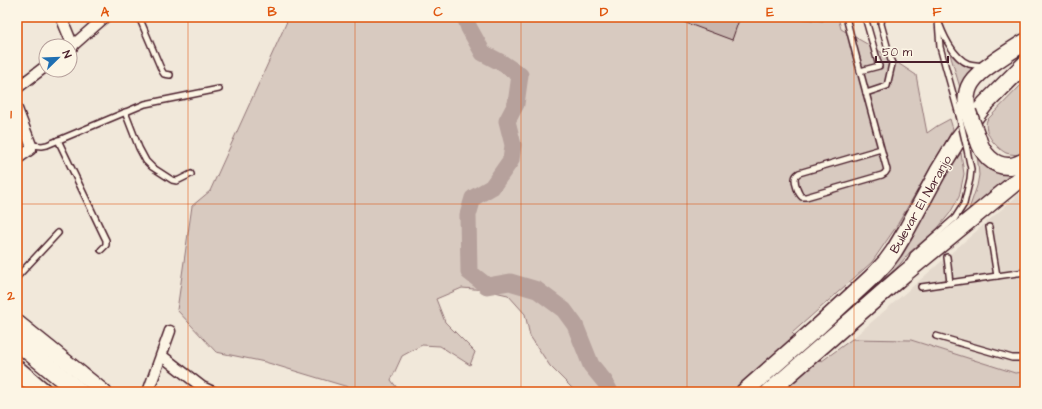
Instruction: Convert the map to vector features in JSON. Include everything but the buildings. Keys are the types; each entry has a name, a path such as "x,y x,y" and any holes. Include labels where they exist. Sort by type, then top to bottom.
{"highway":[{"path":"17,341 79,392"},
{"path":"17,370 43,392"}],"main road":[{"path":"1025,42 974,77 968,88 963,113 972,142 981,148 989,158 997,164 1010,166 1025,161"},
{"name":"Bulevar El Naranjo","path":"744,392 820,325 886,262 906,231 958,139 985,104 1022,68"},
{"name":"Bulevar El Naranjo","path":"769,392 904,274 1022,179"}],"street":[{"path":"61,17 68,38"},
{"path":"78,41 105,17"},
{"path":"17,88 38,72"},
{"path":"17,108 31,145 31,149 17,159"},
{"path":"17,322 104,392"},
{"path":"148,392 170,331"},
{"path":"162,356 200,390 213,392"}],"lane":[{"path":"139,17 162,71 164,74 170,74"},
{"path":"846,17 887,170 882,175 806,197 799,195 795,179 798,173 881,149"},
{"path":"860,71 879,66 865,17"},
{"path":"866,93 887,86 892,64 881,24 882,17"},
{"path":"938,19 956,55 970,64 987,67"},
{"path":"938,19 940,47 963,113"},
{"path":"31,145 42,146 52,143 145,104 219,89"},
{"path":"125,112 139,148 146,161 152,167 172,180 177,181 191,174"},
{"path":"58,140 106,240 106,245 101,250"},
{"path":"904,274 913,255 955,218 964,204 970,174 972,142"},
{"path":"989,227 997,276"},
{"path":"17,277 58,233"},
{"path":"948,256 950,283"},
{"path":"921,287 1025,272"},
{"path":"936,336 1012,358 1025,358"}],"shaded area":[{"path":"289,17 786,17 823,21 823,17 838,17 841,29 881,52 916,75 927,133 950,119 953,129 896,227 872,262 792,333 822,361 852,339 911,340 1015,373 1025,372 1025,392 576,392 550,366 530,336 525,314 508,295 486,290 462,288 436,299 445,322 475,352 470,365 440,346 422,345 402,356 391,380 400,392 354,392 348,387 265,362 216,352 177,310 192,206 210,191"},
{"path":"950,54 961,63 974,68 964,101"},
{"path":"1025,81 1025,154 1008,154 998,147 991,139 986,125 987,120"},
{"path":"977,152 1023,169 968,212 977,186 979,175"},
{"path":"961,153 964,174 959,197 950,213 937,229 910,252 896,269 863,296 892,266 911,240 946,174"},
{"path":"1025,189 1025,372 1015,373 911,340 852,339"}],"waterway":[{"path":"465,17 469,28 483,53 520,75 516,104 507,121 513,145 511,160 492,187 473,198 468,215 469,272 487,286 510,282 537,290 564,310 575,325 591,365 605,382 610,392"}]}
